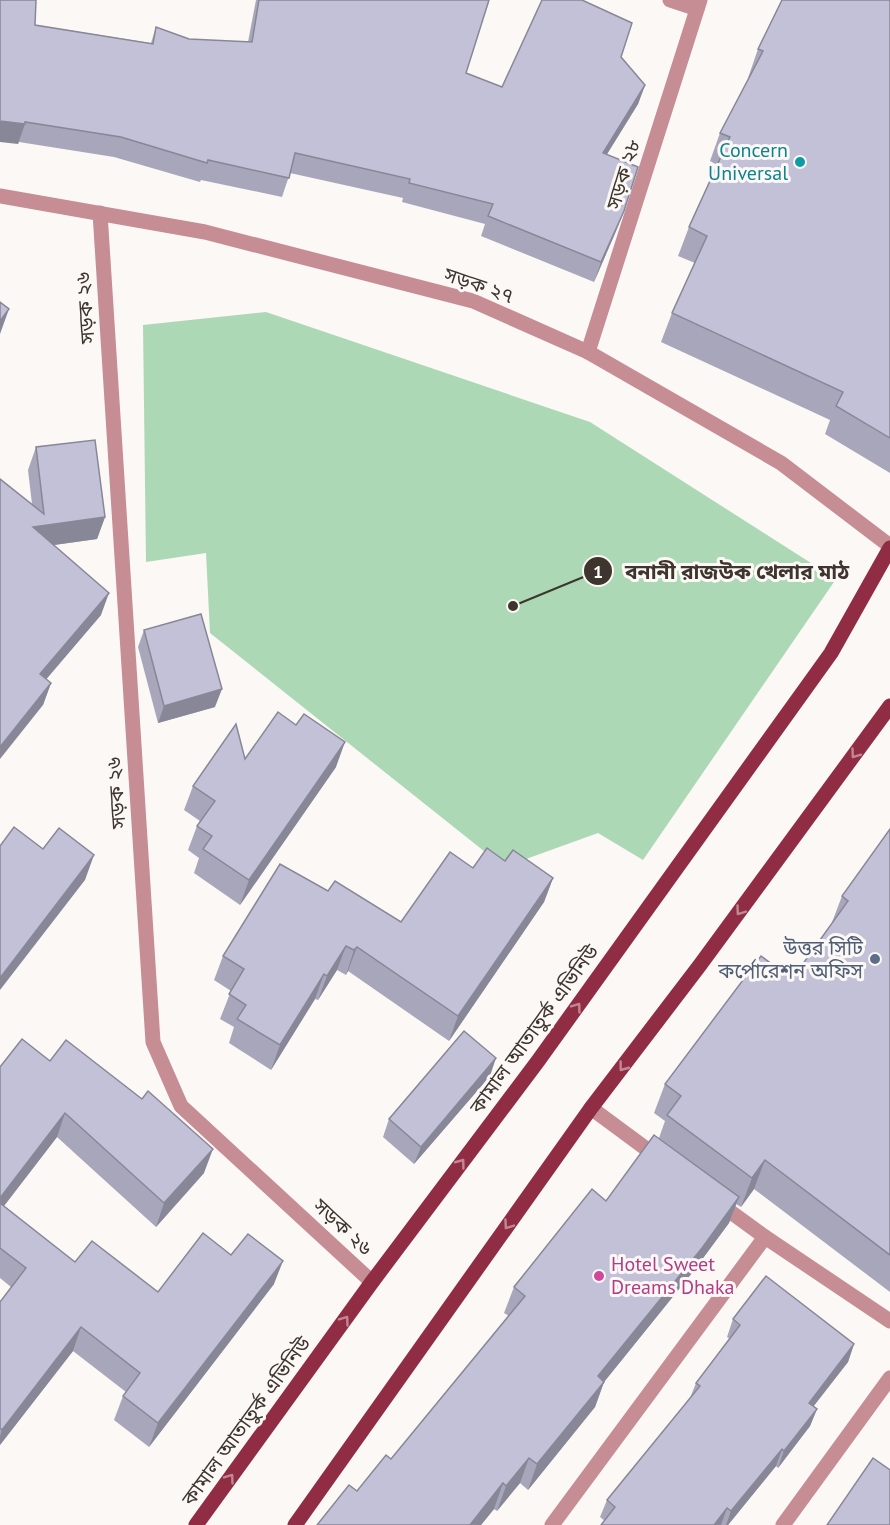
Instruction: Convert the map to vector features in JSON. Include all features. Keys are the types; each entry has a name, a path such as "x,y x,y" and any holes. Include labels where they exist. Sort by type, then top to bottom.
{"main road":[{"name":"কামাল আতাতুর্ক এভিনিউ","path":"196,1525 372,1282 538,1061 831,653 890,547"},
{"path":"296,1525 591,1108 700,965 890,706"}],"street":[{"name":"সড়ক ২৮","path":"588,352 699,4 670,0"},
{"name":"সড়ক ২৭","path":"0,196 205,232 473,301 588,352 781,463 890,547"},
{"name":"সড়ক ২৬","path":"100,213 153,1042 181,1106 372,1282"},
{"path":"591,1108 674,1169"},
{"path":"701,1190 765,1237 890,1321"},
{"path":"552,1525 765,1237"},
{"path":"783,1525 887,1388"}],"green space":[{"path":"266,312 590,422 836,579 643,860 598,833 504,867 210,633 206,553 146,562 143,325"}],"building":[{"path":"0,0 36,0 35,25 153,44 156,27 189,39 252,42 259,0 489,0 466,73 502,87 542,0 582,0 632,23 621,57 645,85 603,153 638,167 624,211 601,262 488,216 493,204 409,183 410,179 295,153 289,178 208,160 207,163 121,137 25,122 25,124 0,121"},
{"path":"782,0 890,0 890,438 836,406 843,392 672,313 707,236 689,227 730,137 720,133 763,51 758,49"},
{"path":"0,302 9,309 0,321"},
{"path":"95,440 105,517 33,527 109,593 40,674 51,683 0,747 0,479 44,514 36,447"},
{"path":"201,614 222,689 164,706 144,630"},
{"path":"278,712 296,725 304,714 345,742 249,880 203,849 212,836 197,826 215,801 193,786 236,724 245,759"},
{"path":"14,827 43,849 59,828 94,855 0,978 0,846"},
{"path":"890,829 890,1255 765,1160 752,1178 667,1115 681,1096 665,1084 761,956 792,979 848,901 842,896"},
{"path":"487,848 505,861 513,850 553,878 458,1016 357,947 354,950 346,946 327,976 324,974 280,1045 237,1019 246,1005 229,994 244,969 223,956 280,864 328,891 335,881 401,922 450,852 473,868"},
{"path":"464,1031 496,1058 421,1147 389,1119"},
{"path":"22,1039 50,1061 66,1040 142,1099 148,1091 213,1149 164,1203 65,1113 0,1198 0,1067"},
{"path":"654,1135 739,1197 702,1248 598,1376 604,1382 537,1464 529,1458 506,1486 503,1483 470,1525 317,1525 349,1485 357,1491 386,1455 391,1459 525,1296 514,1287 592,1189 606,1201"},
{"path":"0,1203 75,1262 92,1241 158,1292 203,1233 231,1255 248,1234 283,1261 158,1423 123,1396 140,1373 81,1327 2,1430 0,1428 0,1302 26,1268 0,1248"},
{"path":"766,1276 854,1344 809,1403 817,1409 784,1451 782,1449 731,1511 727,1508 714,1525 601,1525 615,1507 607,1500 700,1386 696,1383 740,1325 733,1319"},
{"path":"873,1458 890,1470 890,1525 827,1525"}],"place":[{"name":"Concern Universal","path":"800,162"},
{"name":"বনানী রাজউক খেলার মাঠ","path":"513,606"},
{"name":"উত্তর সিটি কর্পোরেশন অফিস","path":"875,959"},
{"name":"Hotel Sweet Dreams Dhaka","path":"599,1276"}]}
